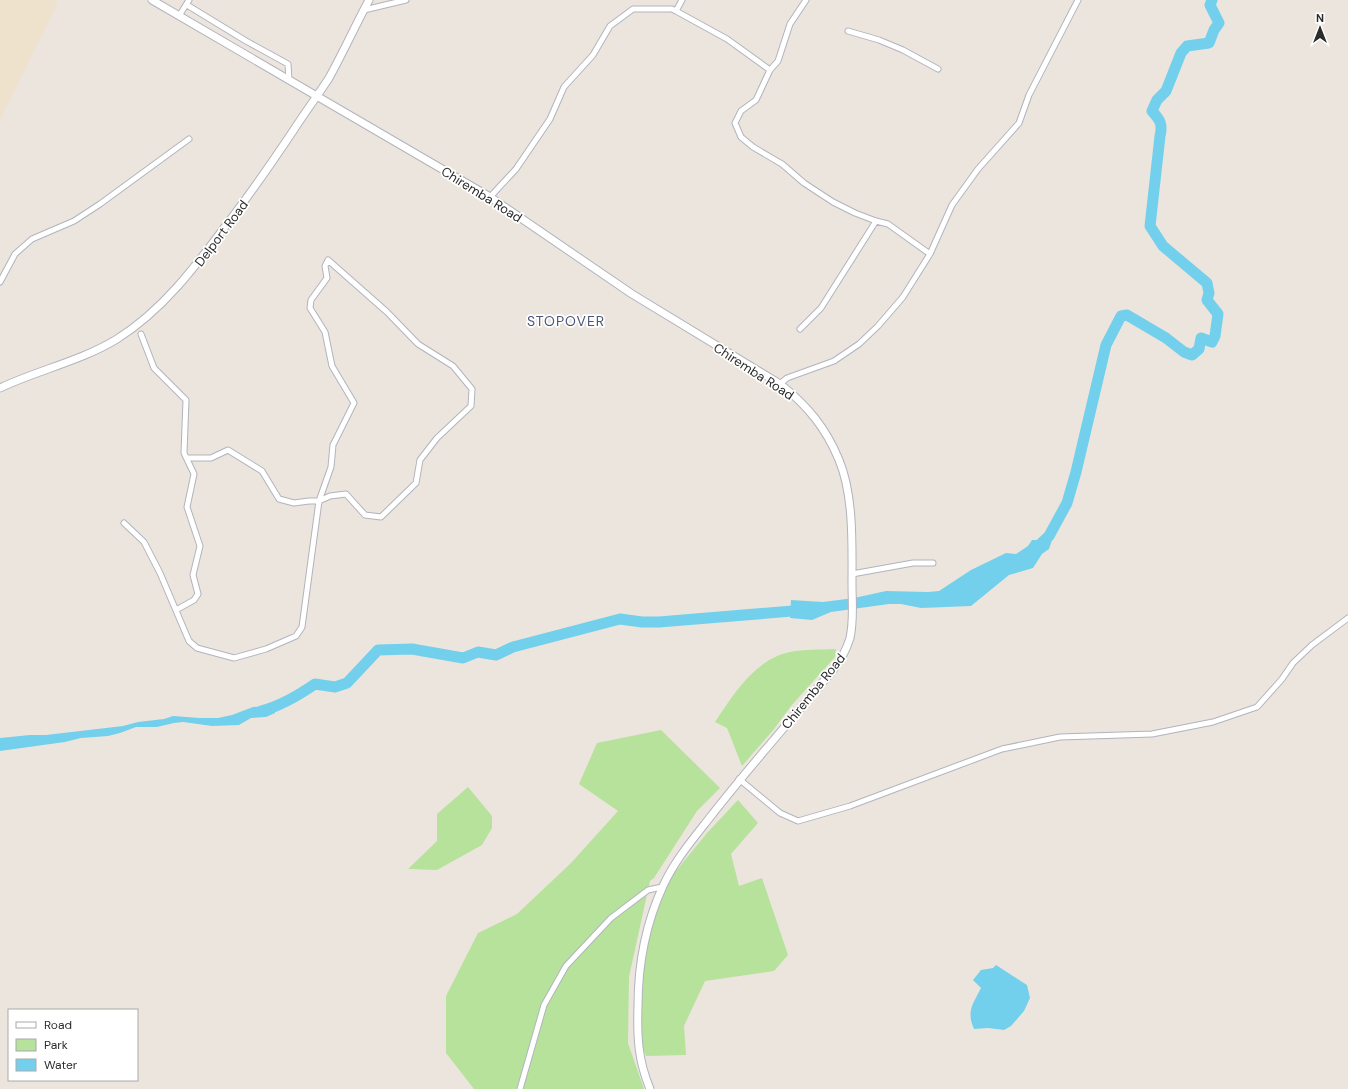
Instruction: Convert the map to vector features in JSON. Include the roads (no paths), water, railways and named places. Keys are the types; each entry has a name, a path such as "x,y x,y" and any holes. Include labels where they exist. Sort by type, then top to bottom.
{"main road":[{"name":"Chiremba Road","path":"152,0 490,197 632,294 780,384 793,394 813,414 839,460 843,472 849,506 853,614 850,637 841,660 739,779 685,849 672,868 662,887 647,932 641,960 638,989 638,1037 641,1059 650,1089"},
{"name":"Delport Road","path":"0,388 100,348 132,328 159,306 191,273 251,193 317,97 334,69 369,0"}],"street":[{"path":"364,10 406,0"},
{"path":"676,11 682,0"},
{"path":"806,0 790,24 778,61 770,70 756,100 741,111 735,123 741,137 753,147 782,164 804,183 833,202 855,213 888,224 930,254"},
{"path":"780,384 786,378 834,360 859,344 878,326 903,297 930,254 952,204 978,169 1019,123 1030,95 1078,0"},
{"path":"179,16 188,2 246,41 288,64 289,80"},
{"path":"490,197 516,169 550,119 564,87 593,55 610,26 633,9 672,9 727,39 770,70"},
{"path":"848,31 879,40 903,50 938,69"},
{"path":"0,282 15,254 32,239 74,221 144,173 189,139"},
{"path":"800,329 821,308 876,221"},
{"path":"124,523 144,542 160,573 189,641 197,648 234,658 266,649 296,636 302,627 319,501 331,467 333,444 354,402 332,366 325,332 310,308 311,300 327,278 325,266 328,260 387,312 418,344 453,366 472,389 471,406 437,438 420,460 416,483 381,517 365,515 346,494 330,496 319,501 294,503 279,499 262,471 228,450 211,458 187,458"},
{"path":"141,334 154,368 186,400 184,453 194,474 187,507 200,546 193,575 198,594 194,600 176,610"},
{"path":"852,574 913,563 933,563"},
{"path":"739,779 780,813 798,821 850,806 1002,750 1060,737 1152,734 1213,722 1256,707 1282,679 1293,663 1348,618"},
{"path":"520,1089 544,1005 566,966 611,918 648,890 662,887"}],"water":[{"path":"1032,540 1052,540 1049,549 1042,554 1033,568 1009,575 971,606 921,608 901,604 889,604 831,612 812,620 790,618 791,600 823,602 854,598 886,591 939,591 971,570 1006,553 1016,554 1028,546"},
{"path":"275,705 275,713 266,717 251,718 239,725 212,726 183,722 157,727 136,727 108,736 81,738 65,742 0,751 0,738 46,735 123,726 173,716 218,718 232,715 253,707"},
{"path":"996,965 1027,985 1030,998 1024,1011 1011,1026 1004,1030 988,1028 974,1029 971,1012 973,1003 981,988 973,980 981,970 993,968"}],"waterway":[{"path":"1035,549 1049,536 1067,503 1076,472 1106,345 1121,316 1127,315 1166,338 1184,352 1192,355 1199,349 1201,338 1212,342 1215,336 1218,314 1207,300 1209,293 1207,283 1163,246 1150,226 1161,128 1159,120 1152,111 1157,100 1166,91 1181,53 1187,46 1209,43 1214,30 1219,23 1210,5 1212,0"},
{"path":"261,711 290,700 315,684 335,687 347,683 378,650 412,649 463,658 478,652 496,655 513,647 620,619 642,622 659,622 805,610"}],"district":[{"name":"STOPOVER","path":"566,321"}]}
